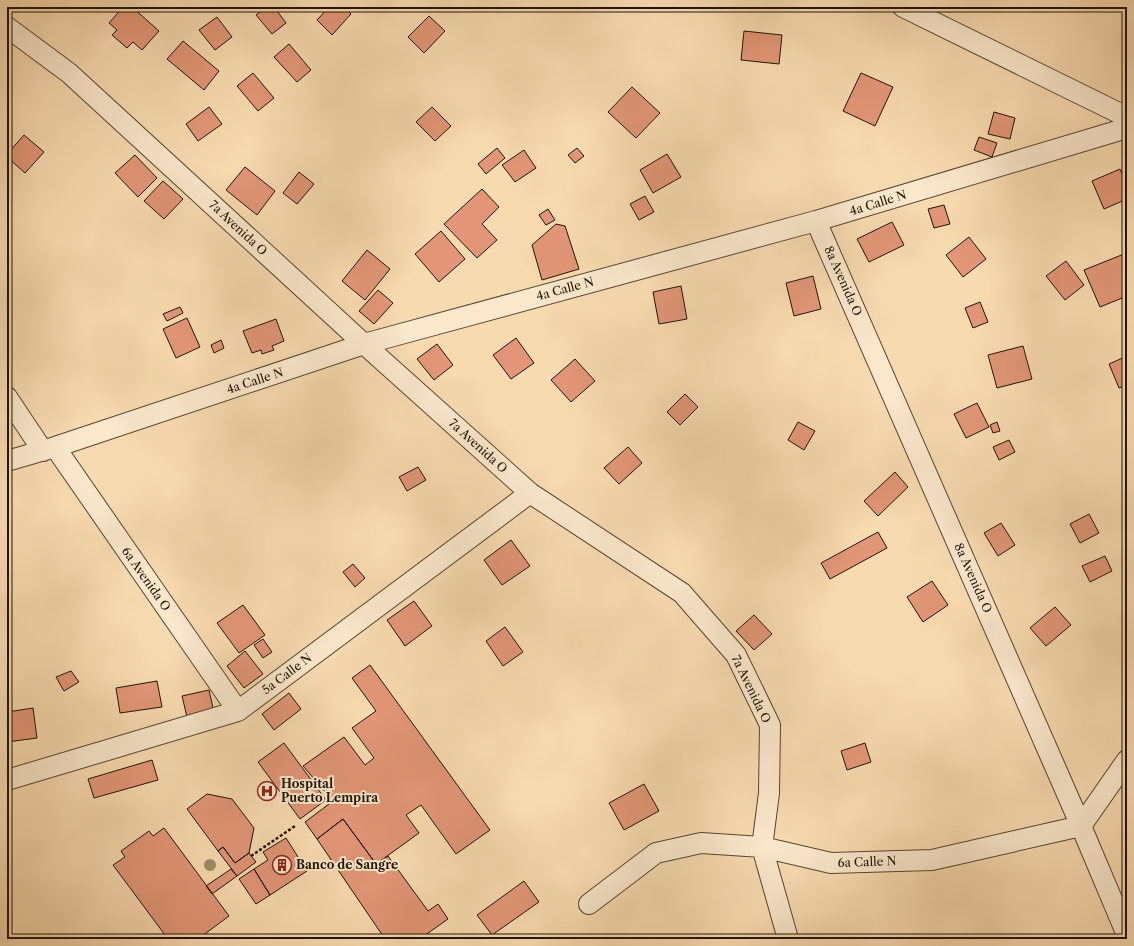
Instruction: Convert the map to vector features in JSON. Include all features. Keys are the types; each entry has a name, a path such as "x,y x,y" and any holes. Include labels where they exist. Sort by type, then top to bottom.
{"street":[{"path":"903,7 1127,117"},
{"name":"7a Avenida O","path":"7,27 69,73 364,344 530,493 682,593 736,654 770,725 768,793 762,847 788,939"},
{"name":"4a Calle N","path":"7,461 49,449 364,344 816,221 1127,128"},
{"name":"8a Avenida O","path":"816,221 1082,826 1127,935"},
{"name":"6a Avenida O","path":"7,397 49,449 238,711"},
{"name":"5a Calle N","path":"7,780 238,711 530,493"},
{"path":"1082,826 1127,760"},
{"name":"6a Calle N","path":"589,904 656,853 701,843 762,847 831,863 932,860 1082,826"}],"path":[{"path":"251,856 295,826"}],"building":[{"path":"123,7 132,7 159,31 142,50 133,42 127,48 112,35 117,30 109,23"},
{"path":"266,7 274,7 286,23 272,34 256,15"},
{"path":"329,7 344,7 351,14 332,35 317,20"},
{"path":"429,16 445,31 424,53 408,37"},
{"path":"217,17 232,37 215,50 199,30"},
{"path":"744,31 782,35 779,64 741,60"},
{"path":"183,41 219,71 204,90 167,59"},
{"path":"289,44 311,70 297,82 274,57"},
{"path":"253,73 274,98 258,111 237,86"},
{"path":"861,73 893,87 875,126 843,111"},
{"path":"632,87 660,113 636,138 608,112"},
{"path":"209,107 222,124 198,141 186,124"},
{"path":"432,107 451,126 435,141 416,122"},
{"path":"994,112 1015,118 1010,139 988,134"},
{"path":"24,135 44,152 25,173 7,157 7,154"},
{"path":"979,137 997,143 992,157 974,150"},
{"path":"497,148 505,158 486,174 478,164"},
{"path":"577,148 584,156 575,163 568,155"},
{"path":"524,150 536,168 515,182 502,165"},
{"path":"667,154 681,177 653,193 640,170"},
{"path":"135,155 157,178 138,197 115,173"},
{"path":"245,167 275,191 257,215 226,190"},
{"path":"1120,169 1127,185 1127,199 1104,209 1092,181"},
{"path":"299,172 314,184 297,204 283,193"},
{"path":"163,181 183,199 164,219 144,201"},
{"path":"482,189 499,207 482,224 497,240 477,258 444,224"},
{"path":"645,196 654,212 639,220 630,204"},
{"path":"944,205 950,224 934,228 928,209"},
{"path":"548,209 555,220 546,225 539,215"},
{"path":"892,222 904,245 869,262 857,239"},
{"path":"556,224 565,226 579,269 542,280 532,245"},
{"path":"441,231 465,259 439,282 415,254"},
{"path":"969,237 986,259 963,277 946,255"},
{"path":"367,250 390,269 365,300 342,281"},
{"path":"1124,254 1127,261 1127,296 1100,307 1084,270"},
{"path":"1066,261 1084,285 1065,300 1046,276"},
{"path":"813,276 821,309 794,316 786,283"},
{"path":"681,286 687,319 659,324 653,292"},
{"path":"378,290 393,303 374,324 359,311"},
{"path":"980,302 988,322 973,328 965,308"},
{"path":"180,307 183,313 167,321 163,314"},
{"path":"187,318 200,347 176,358 163,329"},
{"path":"276,319 284,341 272,346 274,350 262,354 261,350 252,353 243,331"},
{"path":"516,338 534,363 511,379 493,355"},
{"path":"221,340 224,348 214,353 211,345"},
{"path":"437,344 453,365 434,380 417,359"},
{"path":"1023,346 1032,379 997,388 988,355"},
{"path":"1127,356 1127,385 1119,388 1109,364"},
{"path":"575,359 595,381 571,402 551,380"},
{"path":"685,394 698,407 680,425 667,412"},
{"path":"977,403 989,427 966,438 954,414"},
{"path":"798,422 815,431 804,450 788,440"},
{"path":"997,422 1000,431 993,433 990,425"},
{"path":"1009,440 1015,452 999,460 993,447"},
{"path":"628,447 642,463 619,484 604,468"},
{"path":"418,467 426,480 407,491 399,477"},
{"path":"895,472 908,487 878,516 864,501"},
{"path":"1089,514 1099,533 1080,543 1070,524"},
{"path":"1001,523 1015,545 998,556 984,533"},
{"path":"878,532 887,548 830,579 821,563"},
{"path":"511,540 530,566 502,585 484,560"},
{"path":"1105,556 1112,571 1090,582 1082,566"},
{"path":"353,564 365,578 355,587 343,572"},
{"path":"932,581 948,605 923,622 907,597"},
{"path":"414,601 432,626 405,646 387,620"},
{"path":"243,605 265,635 239,653 217,623"},
{"path":"1055,607 1071,625 1046,646 1030,628"},
{"path":"754,615 772,634 754,650 736,631"},
{"path":"505,627 523,652 503,666 486,641"},
{"path":"263,639 272,652 263,658 254,645"},
{"path":"245,651 263,674 244,688 227,666"},
{"path":"370,665 490,830 456,854 421,805 406,815 419,833 376,864 343,819 317,839 305,822 333,801 303,766 344,737 365,765 374,758 352,728 376,711 352,678"},
{"path":"71,671 79,682 64,691 56,677"},
{"path":"157,681 162,707 120,713 116,688"},
{"path":"209,690 214,712 187,717 182,696"},
{"path":"289,693 301,709 274,730 262,714"},
{"path":"33,708 37,738 7,742 7,712"},
{"path":"284,743 326,800 300,819 258,762"},
{"path":"865,743 871,762 847,770 841,751"},
{"path":"152,760 158,780 94,798 88,779"},
{"path":"644,784 659,811 624,830 609,803"},
{"path":"207,794 232,799 254,828 249,853 235,863 223,847 218,851 187,809"},
{"path":"343,819 376,864 388,856 428,911 438,904 448,919 421,938 422,939 385,939 317,839"},
{"path":"164,828 229,916 198,939 168,939 113,865 125,857 121,851 149,831 153,836"},
{"name":"Banco de Sangre","path":"286,838 307,871 270,895 254,869 268,860 263,852"},
{"path":"223,847 235,863 249,853 256,862 237,876 218,851"},
{"path":"231,869 237,876 212,894 206,886"},
{"path":"254,869 270,895 256,904 239,879"},
{"path":"524,881 539,902 492,935 477,915"}],"place":[{"name":"Hospital Puerto Lempira","path":"267,791"},
{"name":"Banco de Sangre","path":"282,865"}]}
